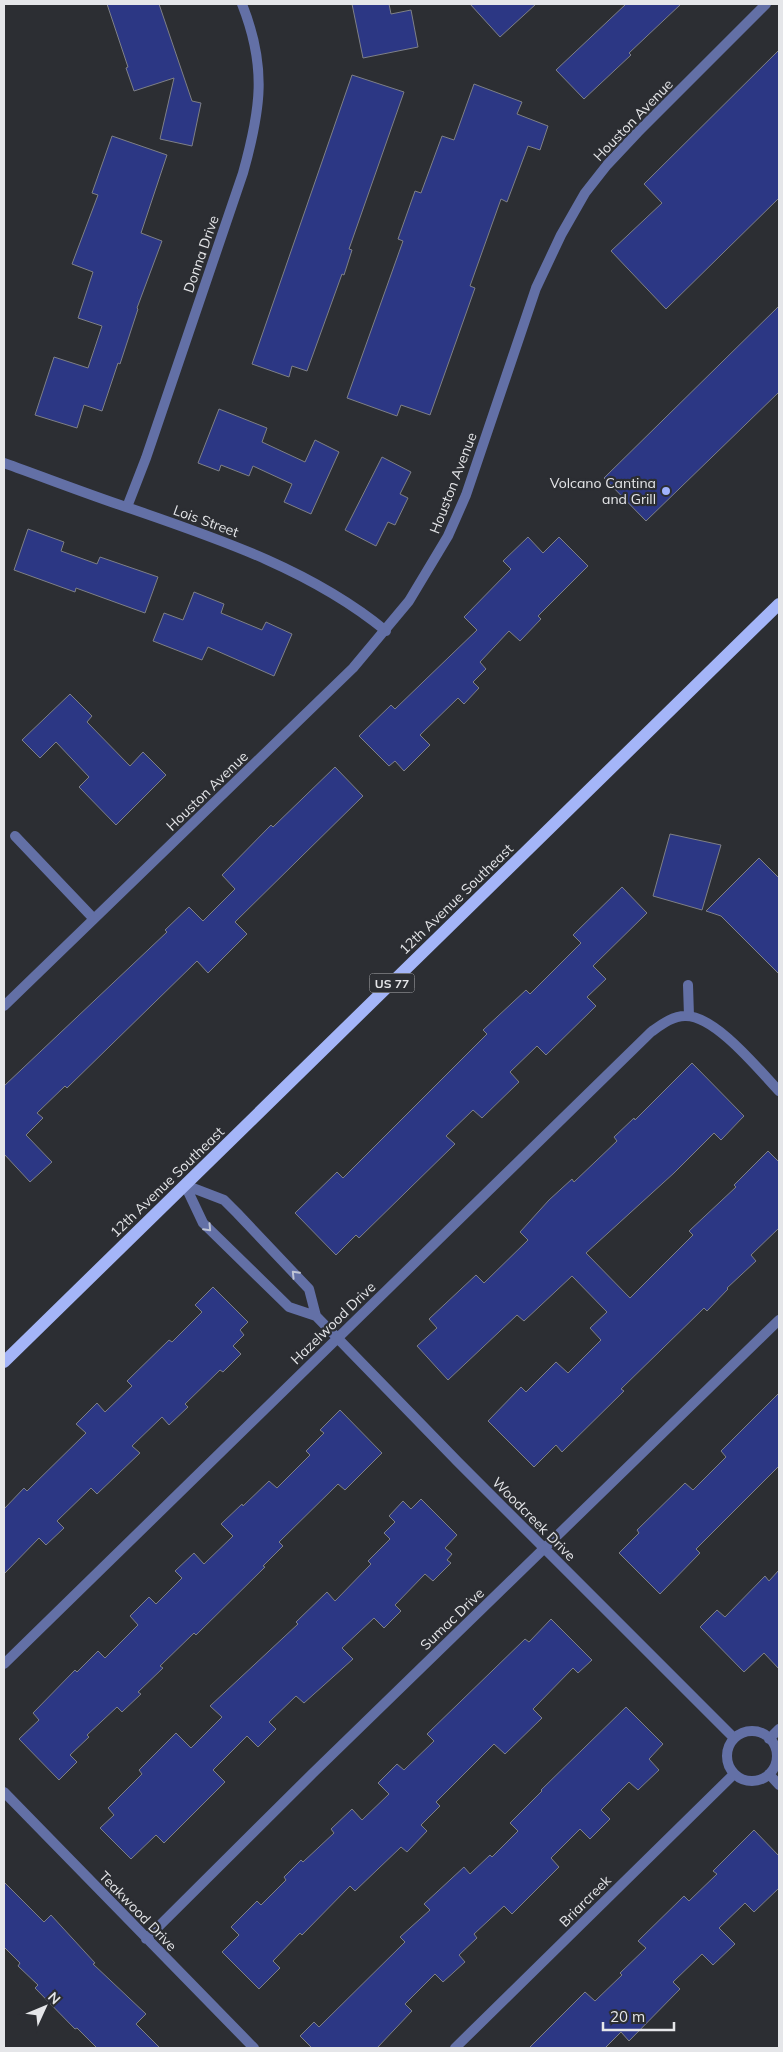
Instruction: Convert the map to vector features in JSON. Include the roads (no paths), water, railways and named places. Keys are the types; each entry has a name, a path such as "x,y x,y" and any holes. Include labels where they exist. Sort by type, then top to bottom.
{"main road":[{"name":"12th Avenue Southeast","path":"4,1362 779,604"}],"street":[{"name":"Donna Drive","path":"127,507 146,458 243,172 255,131 260,89 258,64 249,21 242,4"},
{"name":"Houston Avenue","path":"4,1006 353,668 409,601 448,536 466,495 536,288 561,235 586,193 607,165 638,132 766,4"},
{"name":"Lois Street","path":"4,464 222,540 279,566 362,611 386,630"},
{"path":"15,836 94,919"},
{"path":"688,985 689,1016 710,1023 726,1036 779,1091"},
{"name":"Hazelwood Drive","path":"4,1664 651,1032 675,1018 689,1016"},
{"name":"Woodcreek Drive","path":"185,1185 202,1223 289,1307 316,1316 734,1738"},
{"path":"185,1185 224,1200 237,1213 310,1289 316,1316"},
{"name":"Sumac Drive","path":"146,1940 313,1773 779,1320"},
{"path":"769,1739 779,1729"},
{"path":"753,1731 763,1734 769,1739 775,1749 776,1758 774,1768 769,1774 759,1780 750,1781 740,1779 734,1774 728,1764 727,1754 729,1745 734,1738 744,1732 753,1731"},
{"name":"Briarcreek","path":"455,2048 734,1774"},
{"path":"769,1774 779,1785"},
{"name":"Teakwood Drive","path":"4,1792 146,1940 254,2048"}],"place":[{"name":"Volcano Cantina and Grill","path":"666,491"}]}
